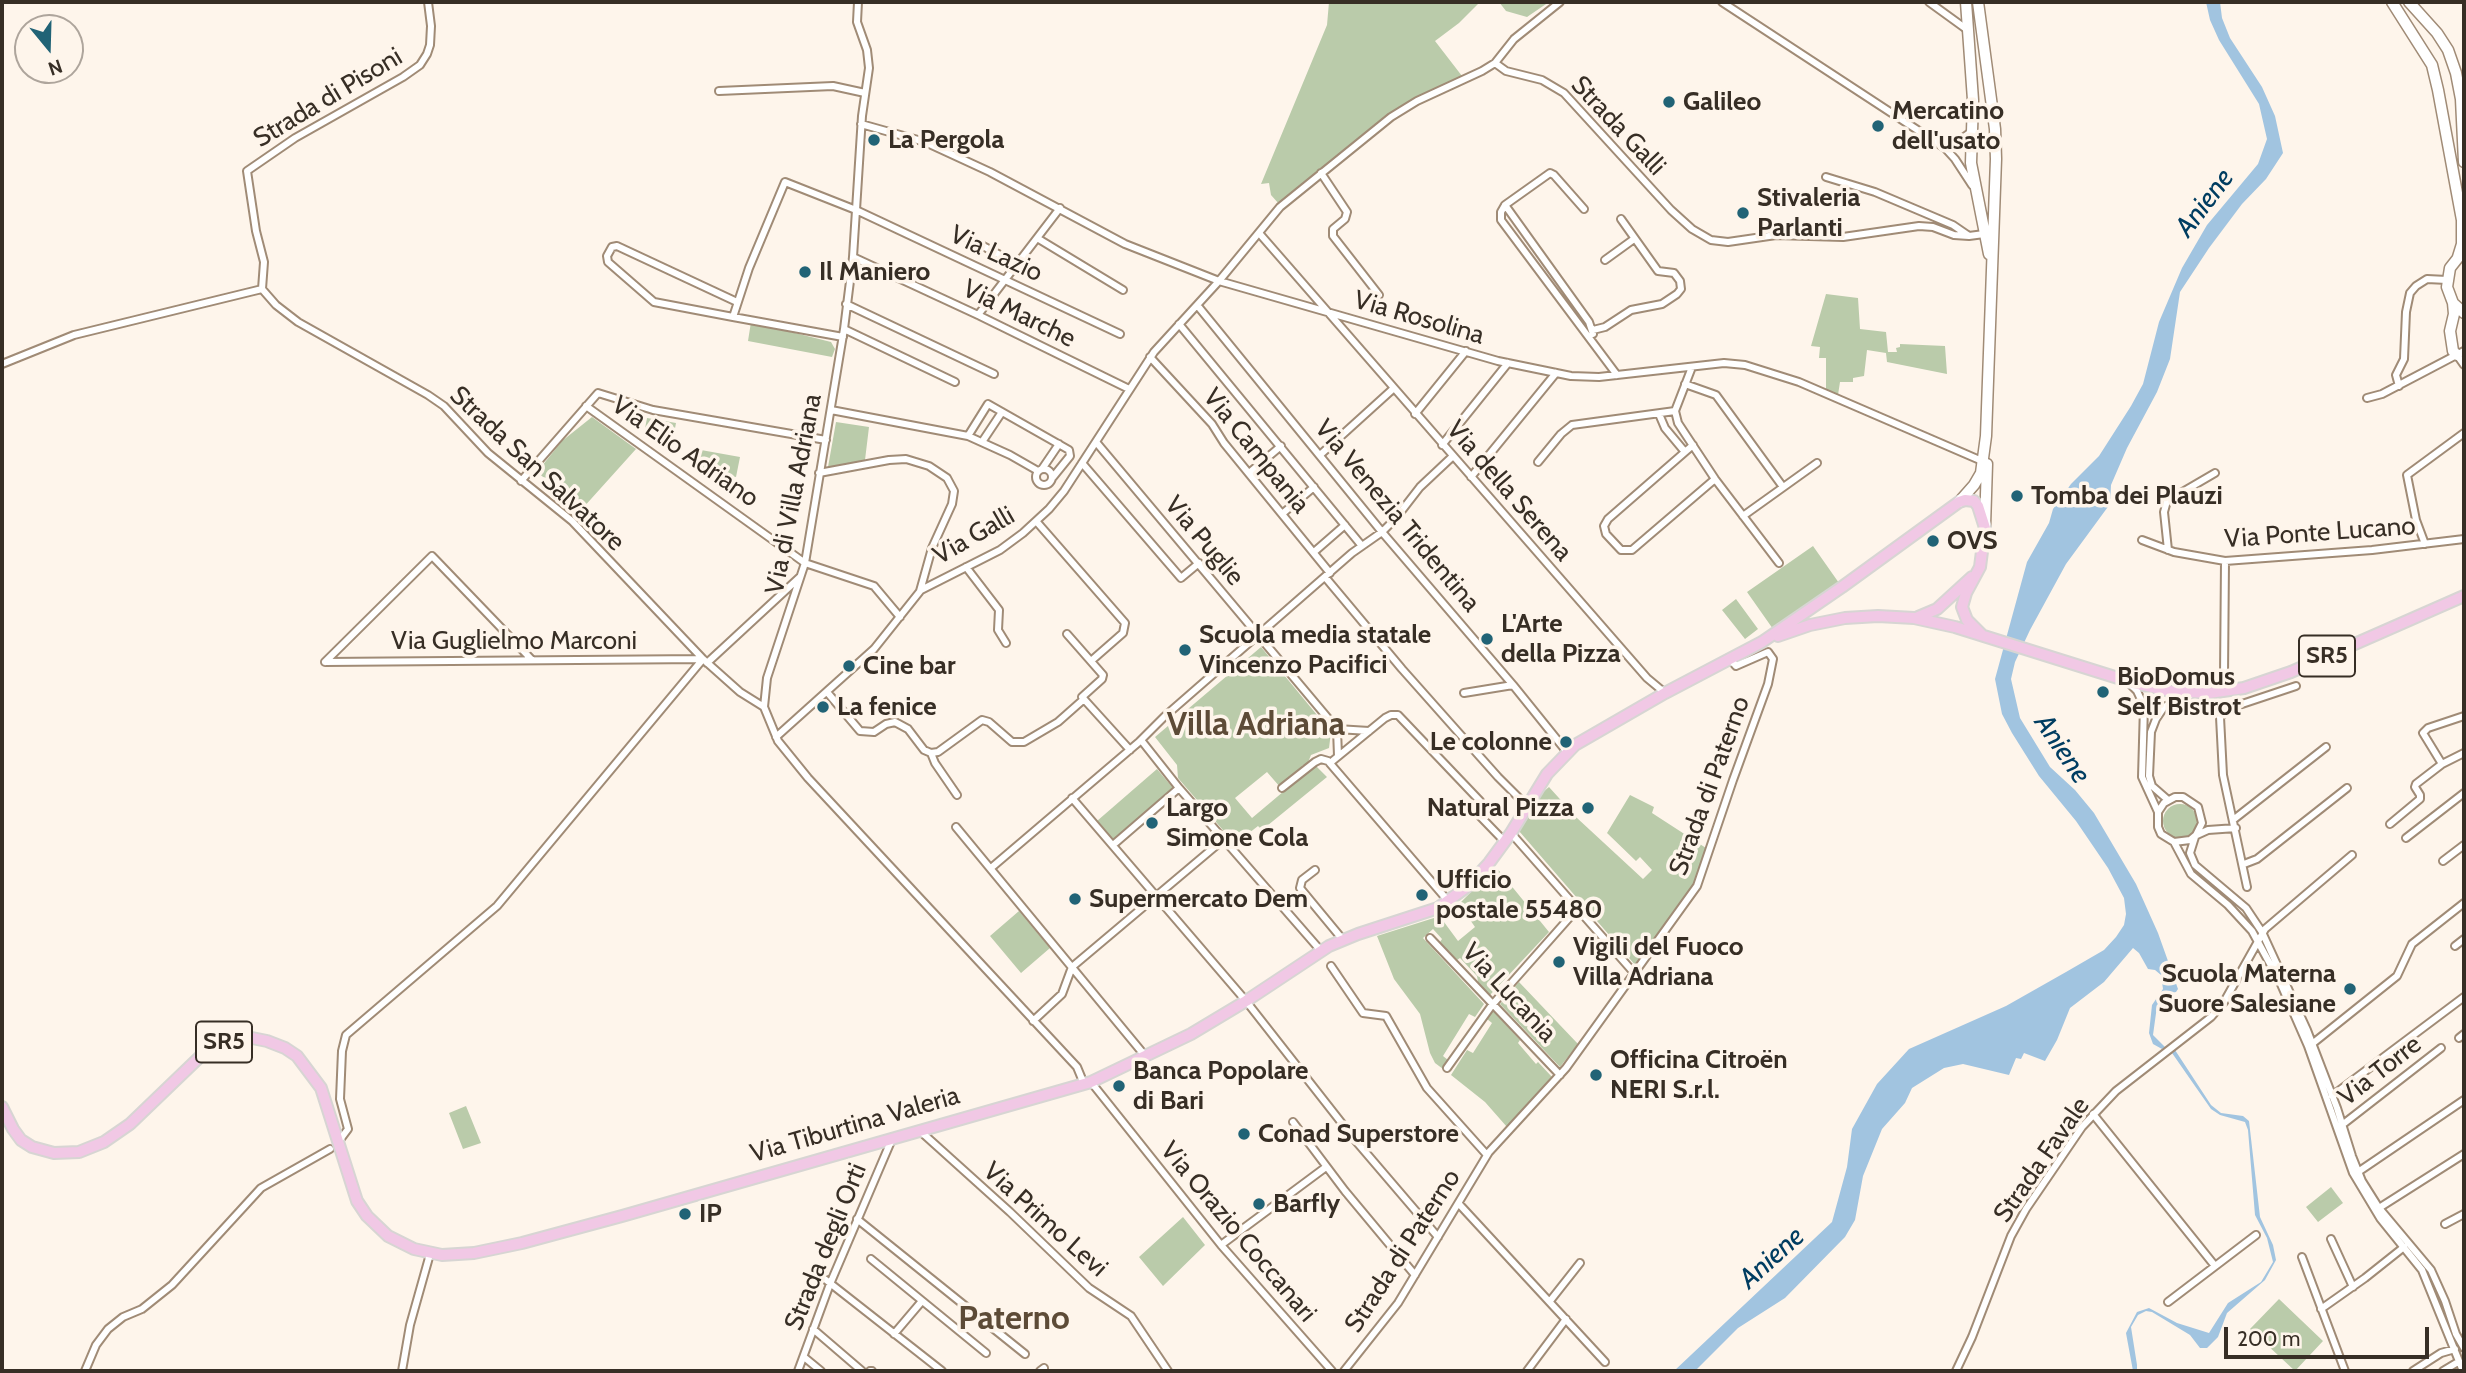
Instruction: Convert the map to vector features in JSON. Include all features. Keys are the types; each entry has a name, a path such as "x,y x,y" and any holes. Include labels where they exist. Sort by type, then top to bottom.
{"main road":[{"path":"1966,2 1973,100 1972,163 1992,264"},
{"path":"1978,2 1995,129 1995,188 1985,528 1980,567 1962,607 1972,627 1982,635"},
{"path":"2392,2 2432,65 2462,220 2461,255 2443,279 2453,303 2464,313"},
{"path":"2409,2 2437,33 2448,50 2456,73 2464,162"},
{"path":"1972,131 1984,124 1995,129"},
{"path":"1976,190 1986,195 1995,188"},
{"path":"2453,303 2454,314 2450,331 2453,351 2461,353"},
{"path":"2450,331 2464,322"},
{"path":"1959,502 1978,480 1986,436"},
{"path":"1959,502 1969,500 1976,503 1985,528"},
{"name":"Via Tiburtina Valeria","path":"2,1107 21,1140 32,1147 54,1153 79,1152 97,1145 125,1128 207,1050 230,1040 252,1038 285,1048 303,1063 321,1088 335,1145 355,1196 367,1216 392,1239 430,1254 474,1253 559,1233 1087,1083 1191,1034 1321,951 1343,940 1449,902 1475,880 1508,837 1547,774 1567,752 1598,730 1762,642 1959,502"},
{"path":"1914,618 1925,616 1937,609 1980,567"},
{"name":"Via Tiburtina Valeria","path":"1762,642 1810,625 1861,616 1914,618 1955,627 2165,690 2226,692 2304,667 2461,596"},
{"path":"1806,612 1810,625"}],"street":[{"name":"Strada di Pisoni","path":"262,289 263,259 247,171 295,138 420,65 429,45 431,26 428,2"},
{"name":"Via di Villa Adriana","path":"764,707 766,682 805,563 843,337 853,257 861,124 869,64 857,22 858,2"},
{"path":"1219,281 1280,208 1321,173 1401,111 1495,63 1514,39 1560,2"},
{"path":"1722,2 1927,135 1952,155 1976,190"},
{"path":"1929,2 1969,31"},
{"name":"Strada Galli","path":"1495,63 1506,71 1546,81 1564,93 1671,211 1692,229 1711,240 1728,243 1776,235 1843,237 1923,225 1954,235 1984,234"},
{"path":"719,91 836,86 866,93"},
{"name":"Via Rosolina","path":"861,124 925,142 990,172 1125,244 1219,281 1508,363 1581,377 1736,363 1788,378 1982,461"},
{"path":"1927,135 1955,143 1972,131"},
{"path":"1321,173 1347,212 1345,219 1333,229 1333,236 1379,295"},
{"path":"1584,209 1551,173 1505,205 1501,214 1503,224 1617,375"},
{"path":"1826,177 1875,192 1953,225 1969,236"},
{"name":"Via Lazio","path":"737,302 748,268 785,182 856,209 1120,334"},
{"path":"1505,205 1593,330 1592,340"},
{"path":"978,315 1060,208"},
{"path":"1593,330 1603,328 1631,310 1662,304 1681,290 1681,282 1674,274 1658,272 1620,219"},
{"name":"Via della Serena","path":"1259,233 1647,678 1665,693"},
{"path":"964,236 1017,264"},
{"path":"1037,238 1123,290"},
{"path":"1605,260 1634,239"},
{"path":"733,317 737,302 617,246 612,247 607,256 608,262 654,302 733,317 843,337"},
{"name":"Via Marche","path":"853,257 1129,389"},
{"path":"2399,386 2396,375 2404,359 2406,312 2410,293 2425,280 2443,279"},
{"name":"Via Galli","path":"776,737 874,649 920,591 1000,550 1036,522 1062,494 1150,357 1219,281"},
{"path":"2,364 74,335 262,289"},
{"name":"Strada San Salvatore","path":"262,289 298,322 439,401 488,453 570,519 705,661 740,692 764,707"},
{"path":"846,304 994,374"},
{"name":"Via Venezia Tridentina","path":"1197,305 1382,532 1567,752"},
{"path":"1179,324 1362,546"},
{"path":"844,329 955,382"},
{"path":"1415,414 1466,351"},
{"path":"2367,398 2377,397 2461,353 2464,365"},
{"name":"Via Campania","path":"1150,357 1212,424 1314,552 1328,575 1402,669 1526,805"},
{"path":"1442,445 1508,363"},
{"path":"1663,425 1675,413 1692,367"},
{"path":"1471,477 1556,373"},
{"path":"1685,384 1717,396 1783,487"},
{"path":"1320,455 1394,388"},
{"path":"521,481 598,393 653,410 826,440"},
{"path":"968,436 988,404 1059,444 1069,450 1070,454 1045,485 1038,482 1036,476 1059,444"},
{"name":"Via Elio Adriano","path":"586,406 805,563 874,586 901,617"},
{"path":"831,410 968,436 1040,470 1049,470 1051,480 1062,494"},
{"path":"982,442 1002,412"},
{"path":"1538,461 1572,425 1588,421 1675,413"},
{"path":"1675,413 1715,479 1779,563"},
{"path":"1660,414 1663,425 1685,452"},
{"path":"2425,544 2416,520 2407,475 2464,433"},
{"name":"Via Puglie","path":"1096,442 1337,729"},
{"path":"1693,445 1606,522 1605,532 1620,549 1627,551 1636,548 1715,479"},
{"path":"1249,473 1280,446"},
{"path":"991,868 1130,750 1257,636 1382,532 1422,485 1452,456"},
{"path":"819,473 906,459 929,466 947,478 954,491 952,504 932,548 920,591"},
{"path":"1082,463 1181,578 1199,563"},
{"path":"1743,516 1817,463"},
{"path":"2168,550 2164,512 2167,501 2215,473"},
{"path":"1282,514 1314,487"},
{"path":"1036,522 1125,623 1123,633 1091,661"},
{"path":"1314,552 1345,526"},
{"name":"Via Ponte Lucano","path":"2142,540 2168,550 2225,561 2463,539"},
{"name":"Via Guglielmo Marconi","path":"532,660 432,556 325,662 705,661"},
{"path":"2224,676 2225,561"},
{"path":"966,567 999,610 998,631 1006,643"},
{"path":"85,1371 96,1345 108,1329 123,1317 142,1309 172,1285 261,1188 335,1145 348,1129 340,1099 342,1051 346,1035 489,913 514,888 705,661 802,575"},
{"path":"1955,627 1964,614"},
{"path":"931,754 938,752 982,720 989,722 1012,742 1022,743 1055,724 1103,678 1067,634"},
{"name":"Strada di Paterno","path":"1345,1371 1380,1328 1415,1275 1487,1155 1560,1075 1697,886 1768,684 1773,661 1771,653 1736,666 1730,659"},
{"path":"2125,680 2137,691 2144,706 2142,778 2158,812 2161,834 2174,842 2185,842 2211,829 2236,828"},
{"path":"1464,693 1513,685"},
{"path":"2247,887 2223,775 2220,718 2230,708 2296,686"},
{"path":"827,692 858,729 874,732 895,722 908,729 924,750 931,754 934,763 957,795"},
{"path":"2168,800 2152,786 2149,776 2151,732 2155,719 2164,707 2194,693"},
{"path":"1083,698 1130,750"},
{"path":"764,707 776,737 816,787 1077,1067 1087,1083"},
{"path":"1330,763 1387,717 1394,714 1402,718 1480,802 1476,812 1508,837 1635,974"},
{"path":"2442,764 2423,732 2464,716"},
{"path":"1338,756 1337,729 1369,731"},
{"path":"1141,740 1179,788 1321,951"},
{"path":"2233,820 2326,747"},
{"path":"2390,824 2420,799 2416,784 2442,764 2464,753"},
{"path":"1282,788 1318,761 1325,760 1330,763 1449,902"},
{"path":"1113,845 1179,788"},
{"path":"2244,864 2257,859 2347,788"},
{"path":"2406,838 2464,793"},
{"path":"2158,812 2168,800 2175,797 2189,799 2199,807 2203,820 2211,829"},
{"path":"1072,798 1246,1001 1355,1140 1438,1237"},
{"path":"2203,820 2190,853 2195,865 2246,908 2262,932 2312,1044 2358,1172 2379,1208 2429,1267 2464,1348 2441,1353 2413,1371"},
{"path":"956,827 1146,1057"},
{"path":"1033,1021 1063,992 1072,967 1224,839"},
{"path":"2174,842 2190,874 2248,925 2280,982 2308,1046 2356,1180 2374,1211 2426,1277 2463,1371"},
{"path":"2443,861 2464,845"},
{"name":"Strada Favale","path":"1956,1371 2017,1225 2093,1114 2122,1086 2211,1017 2224,1002 2248,962 2262,932 2352,855"},
{"path":"1315,870 1302,880 1300,888 1343,940"},
{"path":"2312,1044 2397,976 2410,945 2464,903"},
{"path":"1447,1068 1492,1005 1577,909"},
{"name":"Via Lucania","path":"1430,938 1560,1075"},
{"path":"2455,946 2464,939"},
{"path":"1331,966 1364,1013 1386,1016 1428,1090 1487,1155"},
{"path":"2332,1096 2464,997"},
{"name":"Via Torre","path":"2342,1125 2441,1048"},
{"name":"Via Orazio Coccanari","path":"1087,1083 1221,1245 1332,1371"},
{"path":"2358,1172 2464,1100"},
{"path":"2093,1114 2215,1266"},
{"path":"1293,1122 1326,1167 1415,1275"},
{"name":"Via Primo Levi","path":"919,1130 1089,1288 1121,1307 1168,1371"},
{"name":"Strada degli Orti","path":"798,1371 828,1282 892,1138"},
{"path":"2379,1208 2464,1154"},
{"path":"1221,1245 1326,1167"},
{"path":"1459,1204 1605,1362"},
{"path":"2445,1224 2464,1214"},
{"path":"857,1219 1025,1354"},
{"path":"2168,1302 2256,1235"},
{"path":"2331,1239 2353,1287"},
{"path":"2321,1309 2404,1247"},
{"path":"402,1371 410,1325 430,1254"},
{"path":"2302,1257 2345,1371"},
{"path":"871,1259 986,1353"},
{"path":"1550,1301 1580,1263"},
{"path":"828,1282 942,1371"},
{"path":"894,1334 922,1301"},
{"path":"1527,1371 1566,1319"},
{"path":"813,1329 862,1371"},
{"path":"2443,1371 2464,1354"},
{"path":"804,1357 821,1371"}],"green space":[{"path":"1329,2 1480,2 1459,23 1435,41 1462,76 1460,79 1391,114 1279,204 1271,195 1269,183 1261,184 1327,25"},
{"path":"1499,2 1549,2 1527,17 1506,11"},
{"path":"1826,294 1858,298 1860,329 1886,332 1888,352 1897,352 1896,348 1900,347 1900,344 1945,346 1947,374 1887,362 1886,353 1867,350 1864,376 1853,378 1853,382 1840,382 1838,395 1826,390 1826,358 1819,358 1820,347 1811,346"},
{"path":"751,322 831,342 835,349 832,357 748,341"},
{"path":"592,417 636,449 582,509 537,472 562,441"},
{"path":"647,418 676,423 673,439 644,434"},
{"path":"836,422 869,427 865,460 828,467"},
{"path":"701,450 740,457 736,477 697,470"},
{"path":"1813,546 1839,583 1773,629 1747,592"},
{"path":"1736,599 1758,629 1745,639 1722,610"},
{"path":"1261,647 1331,732 1329,748 1311,755 1307,765 1302,765 1305,767 1280,787 1267,772 1235,798 1252,818 1315,765 1327,777 1262,830 1258,826 1235,844 1178,778 1177,765 1155,737"},
{"path":"1157,769 1173,788 1113,840 1097,821"},
{"path":"1549,787 1577,818 1643,879 1652,870 1640,857 1636,861 1607,833 1630,795 1654,807 1652,813 1706,848 1695,882 1636,966 1519,831 1542,793"},
{"path":"2180,804 2192,809 2197,821 2192,833 2180,838 2168,833 2163,821 2168,809"},
{"path":"1496,867 1549,932 1490,995 1478,982 1477,976 1440,942 1442,939 1433,929 1423,938 1484,1004 1475,1017 1469,1014 1443,1056 1448,1060 1443,1069 1435,1063 1430,1053 1420,1014 1394,979 1377,936 1437,917 1458,941 1475,927 1459,904"},
{"path":"1019,911 1050,948 1021,973 990,936"},
{"path":"1519,982 1578,1044 1560,1067 1500,1004"},
{"path":"1493,1011 1520,1040 1518,1043 1536,1064 1538,1062 1552,1077 1507,1127 1485,1102 1451,1075 1467,1050 1473,1053 1492,1023 1487,1019"},
{"path":"466,1106 481,1143 463,1149 449,1113"},
{"path":"2331,1187 2343,1203 2318,1222 2306,1207"},
{"path":"1183,1217 1205,1245 1163,1286 1139,1257"},
{"path":"2279,1299 2323,1341 2295,1371 2250,1329"}],"water":[{"path":"2206,2 2220,2 2222,18 2230,38 2262,87 2275,116 2283,153 2266,179 2242,204 2209,248 2180,292 2170,359 2157,392 2111,485 2110,504 2066,564 2030,630 2015,662 2011,679 2020,718 2050,767 2075,790 2094,813 2136,884 2158,933 2178,989 2166,994 2157,1006 2153,1035 2165,1047 2162,1049 2153,1044 2149,1033 2152,1005 2163,989 2161,975 2148,969 2133,948 2104,982 2070,1008 2045,1061 2024,1053 2021,1059 2016,1058 2009,1075 1963,1064 1944,1068 1912,1088 1905,1103 1882,1129 1863,1176 1855,1220 1845,1237 1785,1298 1738,1328 1695,1371 1674,1371 1832,1222 1847,1167 1852,1129 1877,1084 1909,1049 2006,1006 2066,972 2104,950 2124,925 2124,898 2108,868 2076,821 2039,776 2012,733 2002,714 1995,679 2027,562 2049,523 2053,509 2071,484 2099,456 2131,406 2143,384 2159,322 2182,268 2207,225 2258,164 2267,139 2259,104 2219,40"},
{"path":"2175,1050 2211,1105 2221,1113 2243,1116 2249,1121 2260,1217 2273,1245 2276,1260 2265,1280 2227,1313 2218,1337 2207,1348 2200,1348 2190,1335 2152,1312 2146,1311 2138,1315 2131,1327 2137,1365 2137,1371 2133,1371 2126,1333 2137,1312 2149,1308 2177,1323 2209,1333 2228,1303 2261,1282 2273,1262 2267,1238 2255,1215 2248,1130 2245,1122 2220,1115 2211,1109 2172,1053"}],"place":[{"name":"Galileo","path":"1669,102"},
{"name":"Mercatino dell'usato","path":"1878,126"},
{"name":"La Pergola","path":"874,140"},
{"name":"Stivaleria Parlanti","path":"1743,213"},
{"name":"Il Maniero","path":"805,272"},
{"name":"Tomba dei Plauzi","path":"2017,496"},
{"name":"OVS","path":"1933,541"},
{"name":"L'Arte della Pizza","path":"1487,639"},
{"name":"Scuola media statale Vincenzo Pacifici","path":"1185,650"},
{"name":"Cine bar","path":"849,666"},
{"name":"BioDomus Self Bistrot","path":"2103,692"},
{"name":"La fenice","path":"823,707"},
{"name":"Le colonne","path":"1566,742"},
{"name":"Natural Pizza","path":"1588,808"},
{"name":"Largo Simone Cola","path":"1152,823"},
{"name":"Ufficio postale 55480","path":"1422,895"},
{"name":"Supermercato Dem","path":"1075,899"},
{"name":"Vigili del Fuoco Villa Adriana","path":"1559,962"},
{"name":"Scuola Materna Suore Salesiane","path":"2350,989"},
{"name":"Officina Citroën NERI S.r.l.","path":"1596,1075"},
{"name":"Banca Popolare di Bari","path":"1119,1086"},
{"name":"Conad Superstore","path":"1244,1134"},
{"name":"Barfly","path":"1259,1204"},
{"name":"IP","path":"685,1214"}],"district":[{"name":"Villa Adriana","path":"1256,725"},
{"name":"Paterno","path":"1014,1319"}],"water label":[{"name":"Aniene","path":"2205,203"},
{"name":"Aniene","path":"2062,749"},
{"name":"Aniene","path":"1772,1258"}]}
